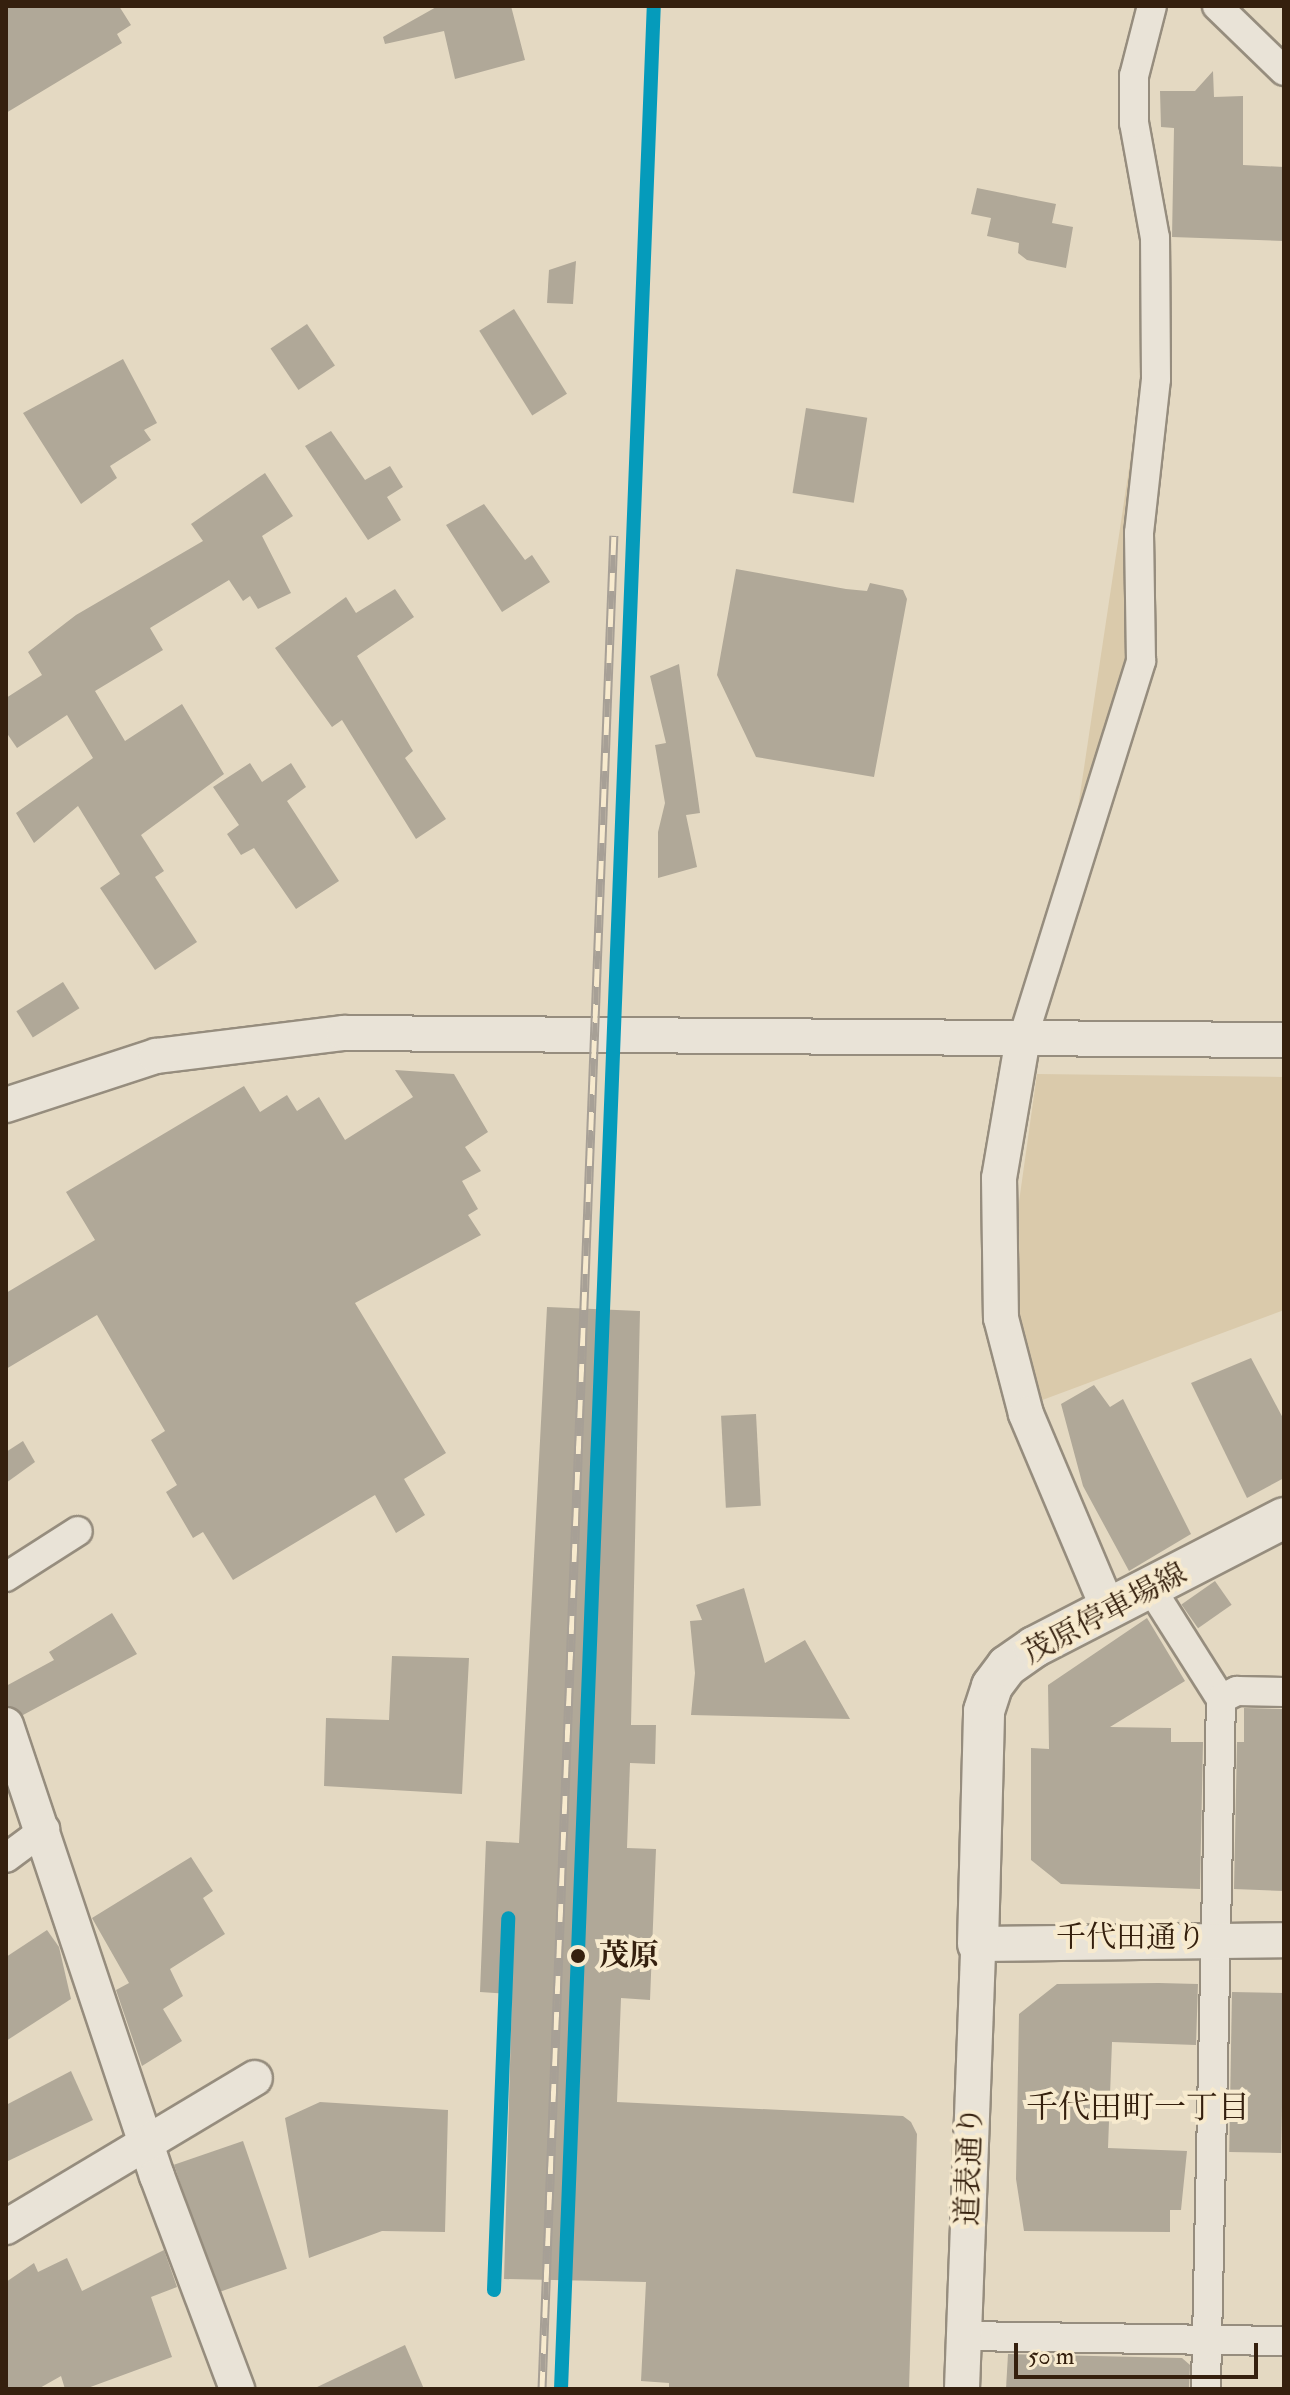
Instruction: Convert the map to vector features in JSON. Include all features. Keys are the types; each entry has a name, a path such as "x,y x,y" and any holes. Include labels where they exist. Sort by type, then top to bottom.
{"main road":[{"name":"茂原停車場線","path":"978,1944 984,1711 992,1686 1025,1653 1108,1608 1152,1590 1284,1518"}],"street":[{"path":"1108,1608 1026,1414 1001,1318 999,1178 1023,1038 1141,661 1139,533 1156,379 1155,252 1134,123 1134,76 1152,6"},
{"path":"1217,6 1284,71"},
{"path":"6,1105 156,1056 265,1038 523,1032 1284,1040"},
{"path":"6,1577 78,1531"},
{"path":"1152,1590 1221,1699 1206,2389"},
{"path":"1221,1699 1237,1691 1284,1692"},
{"path":"6,1725 45,1829 147,2144 237,2389"},
{"path":"6,1858 45,1829"},
{"name":"千代田通り","path":"978,1944 1214,1938 1284,1940"},
{"name":"道表通り","path":"962,2389 978,1944"},
{"path":"6,2227 255,2078"},
{"path":"964,2336 1284,2341"}],"shaded area":[{"path":"1147,349 1131,661 1070,861"},
{"path":"1037,1074 1284,1077 1284,1310 1037,1402 1018,1338 1010,1266"}],"building":[{"path":"6,6 119,6 131,25 117,34 122,43 6,113"},
{"path":"438,6 511,6 525,60 455,79 444,31 385,44 383,37"},
{"path":"1213,71 1214,97 1243,96 1243,165 1284,167 1284,241 1172,237 1174,128 1161,127 1160,91 1195,91"},
{"path":"977,188 1056,204 1052,223 1073,227 1066,268 1027,260 1018,253 1019,243 987,236 991,218 971,214"},
{"path":"576,261 573,304 547,303 549,270"},
{"path":"514,309 567,394 532,416 479,331"},
{"path":"307,324 335,365 298,390 271,349"},
{"path":"123,359 157,423 144,430 151,440 110,466 117,478 81,504 23,413"},
{"path":"806,408 867,418 854,503 793,493"},
{"path":"331,431 365,480 390,466 403,487 387,497 401,520 368,540 305,446"},
{"path":"265,473 293,516 262,536 291,593 258,609 250,596 243,601 229,580 150,628 163,650 95,691 125,741 182,704 224,774 141,835 164,871 155,877 197,942 155,970 100,888 120,874 78,806 34,843 16,813 93,758 67,715 17,748 6,732 6,698 42,675 28,652 76,615 203,541 191,524"},
{"path":"484,504 525,560 532,555 550,582 502,612 446,525"},
{"path":"736,569 846,589 867,591 870,583 903,590 907,599 874,777 756,757 717,675"},
{"path":"395,589 414,617 357,656 413,751 405,758 446,819 416,839 342,720 332,727 275,648 346,597 356,613"},
{"path":"679,664 700,813 686,815 697,867 658,878 658,832 665,803 655,745 666,743 650,676"},
{"path":"250,763 262,782 291,763 306,787 287,801 339,881 296,909 254,848 241,855 227,834 239,825 213,787"},
{"path":"63,982 79,1008 33,1037 16,1011"},
{"path":"395,1070 454,1074 488,1132 465,1147 481,1171 462,1181 478,1209 468,1215 481,1235 355,1303 446,1453 404,1479 425,1515 396,1533 375,1495 233,1580 203,1532 193,1538 166,1492 177,1485 151,1440 165,1431 97,1315 6,1369 6,1293 95,1240 66,1192 244,1086 260,1112 287,1095 297,1111 319,1097 345,1140 413,1097"},
{"path":"547,1307 640,1311 631,1725 656,1725 655,1764 630,1763 627,1848 656,1849 650,2000 621,1998 617,2102 903,2116 911,2122 917,2134 909,2389 669,2389 669,2383 641,2381 646,2282 504,2279 512,1994 480,1992 486,1841 519,1843"},
{"path":"1251,1358 1284,1420 1284,1478 1247,1498 1191,1383"},
{"path":"1094,1385 1110,1407 1123,1399 1191,1534 1129,1571 1083,1486 1061,1404"},
{"path":"756,1414 761,1506 726,1508 721,1416"},
{"path":"23,1441 35,1462 6,1483 6,1452"},
{"path":"1215,1581 1232,1605 1198,1628 1181,1605"},
{"path":"744,1588 765,1663 805,1640 850,1719 691,1715 695,1673 690,1621 702,1620 696,1605"},
{"path":"112,1613 137,1654 23,1715 6,1706 6,1686 54,1660 49,1652"},
{"path":"1147,1618 1185,1681 1110,1727 1171,1728 1171,1742 1203,1742 1200,1889 1061,1884 1031,1860 1031,1748 1049,1749 1048,1685"},
{"path":"392,1656 469,1658 462,1794 324,1786 326,1718 389,1720"},
{"path":"1244,1708 1284,1709 1284,1891 1234,1889 1237,1742 1244,1742"},
{"path":"191,1857 213,1891 203,1898 225,1934 170,1969 183,1996 163,2009 182,2041 142,2066 116,1990 129,1983 92,1918"},
{"path":"47,1930 59,1947 71,1999 6,2041 6,1957"},
{"path":"1057,1984 1198,1984 1196,2045 1112,2042 1108,2148 1187,2151 1181,2210 1170,2210 1170,2232 1024,2231 1016,2179 1019,2014"},
{"path":"1232,1992 1284,1993 1281,2153 1229,2152"},
{"path":"71,2071 93,2120 6,2162 6,2105"},
{"path":"320,2102 448,2110 445,2232 382,2231 309,2258 285,2118"},
{"path":"243,2141 287,2269 218,2292 174,2165"},
{"path":"164,2250 177,2287 151,2297 172,2357 85,2389 65,2389 61,2376 38,2389 6,2389 6,2282 34,2263 38,2272 67,2258 82,2291"},
{"path":"405,2345 424,2389 313,2389"},
{"path":"1008,2354 1182,2358 1190,2365 1189,2389 1006,2389"}],"railway":[{"path":"542,2389 614,535"},
{"path":"561,2389 633,535"}],"transit line":[{"path":"561,2389 654,6"},
{"path":"494,2290 508,1918"}],"place":[{"name":"茂原","path":"578,1956"}],"district":[{"name":"千代田町一丁目","path":"1138,2108"}]}
